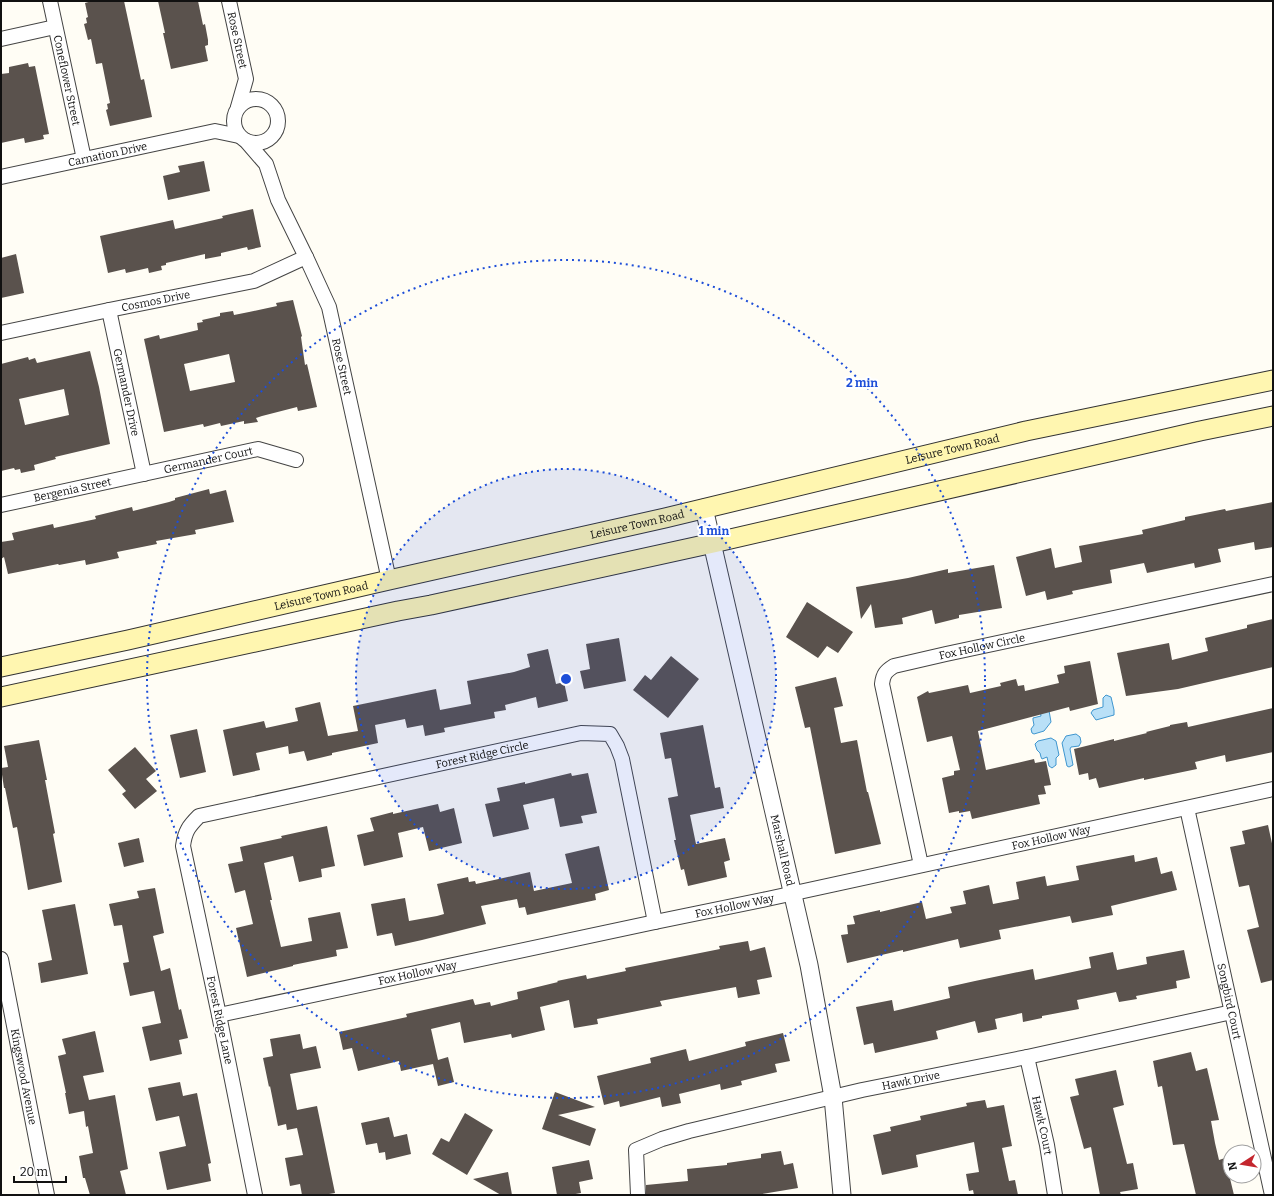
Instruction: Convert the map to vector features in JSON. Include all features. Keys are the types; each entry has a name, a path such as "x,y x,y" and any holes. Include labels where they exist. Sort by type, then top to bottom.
{"main road":[{"name":"Leisure Town Road","path":"1,667 128,640 704,508 1026,431 1273,380"},
{"path":"1,697 398,611 446,602 713,543 1200,431 1273,416"},
{"path":"1,677 128,640"}],"street":[{"name":"Coneflower Street","path":"50,1 84,159"},
{"name":"Rose Street","path":"229,1 246,79 236,111"},
{"path":"1,39 55,27"},
{"name":"Rose Street","path":"246,79 266,101"},
{"path":"251,99 266,101 272,105 276,111 278,125 276,132 266,142 252,144 242,139 235,130 234,122 236,111 244,102 251,99"},
{"name":"Carnation Drive","path":"215,131 236,111"},
{"name":"Carnation Drive","path":"1,177 215,131 242,139"},
{"path":"266,164 272,137"},
{"name":"Rose Street","path":"242,139 266,164 278,200 329,307 389,580"},
{"name":"Cosmos Drive","path":"1,333 254,281 306,257"},
{"name":"Germander Drive","path":"109,310 144,474"},
{"name":"Germander Court","path":"144,474 258,449 296,460"},
{"name":"Bergenia Street","path":"1,505 144,474"},
{"name":"Marshall Road","path":"704,508 808,964 833,1097 842,1195"},
{"name":"Fox Hollow Circle","path":"921,865 882,684 883,676 887,670 894,666 946,654 1273,584"},
{"name":"Forest Ridge Circle","path":"183,846 184,835 190,825 199,816 581,733 610,734 622,759 655,922"},
{"name":"Fox Hollow Way","path":"219,1015 792,894 1273,789"},
{"name":"Songbird Court","path":"1187,808 1272,1195"},
{"name":"Forest Ridge Lane","path":"183,846 255,1195"},
{"name":"Kingswood Avenue","path":"1,959 47,1195"},
{"name":"Hawk Drive","path":"638,1195 636,1150 662,1139 689,1131 862,1090 1027,1057 1232,1012"},
{"name":"Hawk Court","path":"1027,1057 1047,1145 1055,1195"}],"water":[{"path":"1106,695 1111,697 1114,715 1096,720 1091,713 1093,710 1103,707 1103,698"},
{"path":"1039,705 1048,705 1051,722 1044,731 1034,734 1032,733 1031,729 1034,725 1033,718 1041,716"},
{"path":"1076,734 1080,737 1081,742 1079,746 1071,747 1070,749 1073,765 1069,767 1067,766 1062,743 1066,736"},
{"path":"1051,738 1056,741 1059,755 1056,758 1056,765 1052,768 1049,766 1047,757 1042,759 1035,744 1038,741"}],"building":[{"path":"92,1 124,1 141,80 144,79 152,117 110,126 106,110 108,109 107,104 110,103 102,63 96,64 91,39 88,40 84,24 87,23 86,18 88,17 85,3"},
{"path":"158,1 198,1 208,40 208,45 205,46 208,61 171,69"},
{"path":"28,63 29,67 35,66 49,134 43,135 44,139 25,143 24,138 1,143 1,74 9,73 9,67"},
{"path":"204,161 210,191 168,200 163,176 180,172 178,166"},
{"path":"253,209 261,247 248,250 247,247 221,253 221,256 205,259 205,254 166,263 166,265 161,266 162,270 149,273 148,268 126,273 125,269 108,273 100,236 173,220 175,229 223,218 222,216"},
{"path":"16,254 24,293 1,298 1,258"},
{"path":"293,300 302,336 305,365 307,364 317,407 298,411 297,407 256,418 258,422 244,424 244,421 221,426 220,423 204,427 203,424 164,432 144,339 159,335 160,339 198,330 197,323 203,322 202,320 220,316 220,313 233,311 234,315 277,306 276,303","holes":["229,354 235,382 190,391 184,364"]},
{"path":"90,351 99,387 110,444 55,457 56,459 34,465 35,470 21,473 20,469 15,470 14,468 1,471 1,364 28,357 29,360 35,358 37,363","holes":["64,389 69,415 25,425 19,399"]},
{"path":"209,489 210,494 226,490 234,522 195,530 196,534 156,541 157,544 117,552 119,558 86,565 85,560 8,574 4,557 1,559 1,542 14,540 12,533 53,524 54,528 96,519 95,516 132,507 133,511 169,502 175,500 175,498"},
{"path":"1273,502 1273,547 1255,550 1254,542 1218,549 1221,562 1195,568 1194,563 1147,573 1144,563 1110,570 1112,583 1072,591 1073,594 1047,600 1045,591 1026,596 1016,557 1051,548 1055,568 1082,562 1079,546 1143,534 1142,530 1185,520 1185,517"},
{"path":"994,565 1002,608 959,615 959,618 935,624 932,610 902,618 903,624 875,628 871,604 861,619 856,587 948,569 948,573"},
{"path":"807,602 853,632 838,653 827,646 818,658 786,637"},
{"path":"1273,619 1273,667 1178,689 1126,696 1117,653 1169,643 1172,660 1208,651 1205,638 1247,628 1247,625"},
{"path":"619,638 626,681 584,689 580,671 590,669 586,644"},
{"path":"548,649 556,684 564,682 568,701 538,708 536,697 505,705 506,710 494,712 495,718 444,728 445,732 425,736 423,725 407,728 405,719 375,725 378,743 332,753 332,755 307,761 304,751 289,754 288,746 256,753 260,770 233,776 223,730 264,721 266,728 298,721 295,708 320,702 328,736 358,731 353,706 436,689 440,710 471,704 467,681 514,672 530,667 527,654"},
{"path":"671,656 699,679 668,718 633,690 645,675 651,680"},
{"path":"1090,661 1098,704 1070,711 1069,707 978,731 986,770 1034,759 1035,763 1046,761 1051,785 1044,786 1046,794 1038,795 1040,804 972,819 970,811 949,813 942,778 954,775 954,771 960,770 952,736 927,742 917,697 928,691 929,693 968,685 970,693 1001,686 1000,683 1016,679 1018,686 1024,685 1025,691 1059,683 1057,675 1065,673 1064,666"},
{"path":"836,677 843,706 834,708 841,743 857,740 867,792 881,844 835,854 810,727 805,728 795,687"},
{"path":"1273,708 1273,752 1226,762 1225,755 1195,762 1197,769 1144,780 1144,778 1099,788 1096,778 1089,780 1088,773 1079,775 1074,749 1114,739 1114,741 1147,733 1146,732 1170,725 1187,722 1188,727"},
{"path":"703,725 715,788 720,787 724,808 690,815 696,844 725,838 730,860 724,862 727,877 688,886 684,869 681,870 674,840 676,840 668,798 678,796 671,758 665,759 660,733"},
{"path":"197,729 206,772 180,778 170,735"},
{"path":"39,740 47,780 45,780 62,882 28,890 17,827 13,828 1,768 8,767 4,746"},
{"path":"135,747 156,771 146,779 157,791 135,809 122,794 126,791 108,770"},
{"path":"571,773 572,776 588,773 597,813 581,816 583,823 560,827 554,798 523,805 529,829 493,837 485,804 500,801 497,788 525,782 525,784"},
{"path":"438,804 440,812 454,808 462,843 429,851 423,827 398,833 403,857 364,866 357,835 374,831 370,818 393,812 393,814"},
{"path":"1268,825 1273,848 1273,980 1261,983 1247,930 1259,927 1249,885 1239,887 1230,847 1245,844 1242,831"},
{"path":"327,826 335,866 321,869 322,877 299,882 293,856 264,863 272,900 270,900 281,947 312,941 308,918 340,912 348,948 336,950 337,956 293,965 247,977 236,928 253,924 245,890 235,893 228,864 243,861 240,847"},
{"path":"139,838 144,862 124,867 118,843"},
{"path":"599,846 609,890 595,894 596,900 527,915 525,907 519,908 517,899 481,906 486,924 395,946 392,933 377,936 371,904 405,898 409,921 444,914 437,884 468,877 469,882 475,881 476,884 530,872 534,891 572,883 565,854"},
{"path":"1134,855 1135,862 1157,857 1161,874 1172,871 1177,890 1111,906 1113,915 1072,923 1070,916 999,930 1001,939 960,948 958,939 847,963 841,935 848,934 847,925 855,924 853,916 880,910 880,912 922,902 926,919 952,913 950,907 966,904 963,891 989,885 993,904 1019,899 1016,882 1045,876 1047,886 1079,880 1076,866"},
{"path":"155,888 164,933 153,936 161,971 170,968 179,1010 181,1009 188,1038 179,1040 182,1054 150,1061 142,1027 161,1023 154,991 130,996 123,963 129,962 122,925 114,926 109,904 139,898 137,891"},
{"path":"75,904 88,974 41,983 38,963 52,960 42,910"},
{"path":"748,941 750,951 765,947 772,977 757,980 760,994 738,998 736,987 660,1001 662,1006 597,1019 598,1024 574,1028 569,1000 540,1007 545,1030 512,1038 511,1034 464,1043 460,1022 431,1029 438,1060 448,1057 454,1082 438,1086 433,1064 401,1071 399,1061 358,1071 352,1048 343,1050 339,1032 407,1017 406,1014 473,999 475,1005 490,1002 491,1006 518,999 517,992 558,982 557,981 586,975 587,979 626,971 625,968 720,949 719,946"},
{"path":"1184,950 1190,978 1176,981 1177,988 1136,996 1137,999 1119,1002 1116,992 1077,1000 1079,1009 1042,1016 1042,1018 1023,1022 1022,1013 995,1019 997,1029 978,1033 975,1021 936,1031 938,1039 875,1053 873,1043 864,1045 856,1007 892,1000 894,1011 950,998 948,987 975,981 1033,969 1035,980 1091,968 1089,957 1113,952 1117,970 1147,964 1146,957"},
{"path":"95,1031 104,1072 83,1076 89,1100 115,1095 128,1169 120,1171 126,1195 90,1195 85,1178 83,1178 79,1156 93,1153 88,1126 86,1127 84,1111 69,1114 58,1056 66,1054 62,1039"},
{"path":"783,1033 790,1061 775,1064 777,1072 741,1081 742,1085 721,1090 720,1084 679,1094 681,1103 662,1107 660,1097 620,1107 619,1101 604,1105 597,1076 651,1063 650,1058 686,1049 689,1061 746,1046 745,1042"},
{"path":"300,1034 303,1049 316,1046 321,1068 290,1074 297,1110 317,1106 335,1193 323,1195 302,1195 300,1184 290,1186 285,1158 303,1155 297,1128 287,1130 286,1124 278,1126 263,1058 273,1056 270,1039"},
{"path":"1191,1052 1196,1071 1207,1068 1219,1120 1211,1121 1219,1160 1222,1159 1222,1184 1231,1184 1234,1195 1196,1195 1184,1144 1173,1145 1162,1086 1158,1087 1153,1061"},
{"path":"1116,1070 1124,1105 1113,1108 1127,1164 1133,1163 1138,1189 1120,1192 1121,1195 1100,1195 1091,1147 1084,1149 1070,1097 1079,1095 1075,1079"},
{"path":"180,1082 183,1096 197,1093 211,1163 208,1164 211,1181 167,1190 159,1152 186,1146 179,1116 156,1121 148,1088"},
{"path":"555,1092 595,1107 558,1115 596,1129 590,1146 542,1129"},
{"path":"985,1100 987,1108 1004,1105 1012,1146 1002,1148 1009,1181 1015,1180 1018,1195 974,1195 973,1190 969,1191 966,1174 979,1172 974,1142 916,1155 918,1167 882,1175 873,1135 891,1131 890,1127 921,1120 920,1116 967,1106 966,1103"},
{"path":"465,1113 493,1130 467,1175 432,1154 441,1138 449,1142"},
{"path":"389,1117 394,1137 407,1134 411,1154 386,1160 385,1152 379,1153 377,1143 366,1145 361,1123"},
{"path":"781,1151 784,1165 793,1163 798,1188 756,1195 646,1195 646,1185 688,1181 687,1169 727,1165 727,1163 761,1158 761,1154"},
{"path":"589,1160 593,1179 579,1182 581,1193 557,1195 552,1167"},
{"path":"508,1172 512,1195 501,1195 473,1179"}]}
